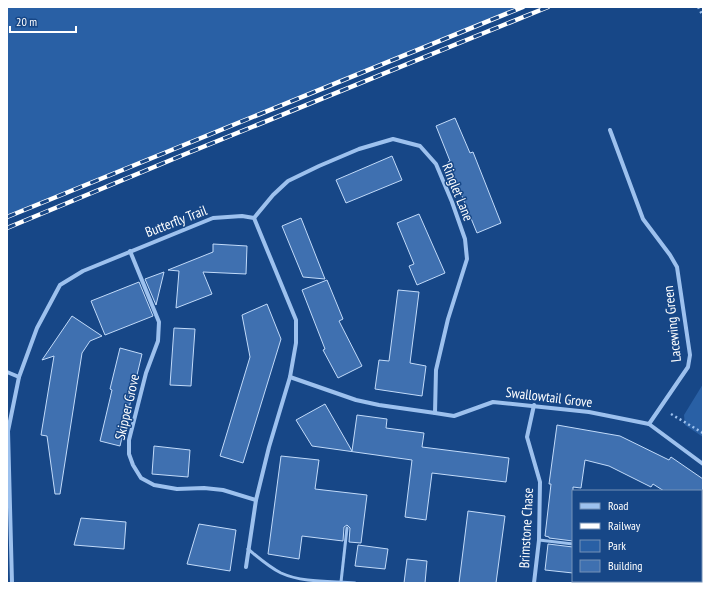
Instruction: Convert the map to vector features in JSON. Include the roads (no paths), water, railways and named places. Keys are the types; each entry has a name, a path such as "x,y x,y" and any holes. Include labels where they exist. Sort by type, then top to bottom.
{"street":[{"name":"Lacewing Green","path":"610,130 643,219 677,268 690,355 688,367 649,424"},
{"name":"Ringlet Lane","path":"254,218 273,194 288,181 319,166 359,149 393,140 420,146 436,164 452,202 465,239 467,260 448,319 436,370 435,413"},
{"name":"Butterfly Trail","path":"12,583 8,431 19,377 37,328 60,285 83,271 213,218 242,216 254,218"},
{"path":"246,567 256,500 269,447 290,377 296,343 296,320 254,218"},
{"name":"Skipper Grove","path":"130,251 159,322 158,341 146,373 129,440 129,454 133,465 141,478 154,485 177,489 204,488 223,490 256,500"},
{"path":"7,372 19,377"},
{"name":"Swallowtail Grove","path":"290,377 356,400 379,405 454,416 493,402 534,405 589,412 649,424 703,464"},
{"name":"Brimstone Chase","path":"534,405 526,437 540,482 539,540 534,583"}],"lane":[{"path":"341,582 347,528"},
{"path":"539,540 572,544"},
{"path":"248,549 267,565 291,577 355,583"}],"railway":[{"path":"7,217 523,7"},
{"path":"7,228 548,7"}]}
